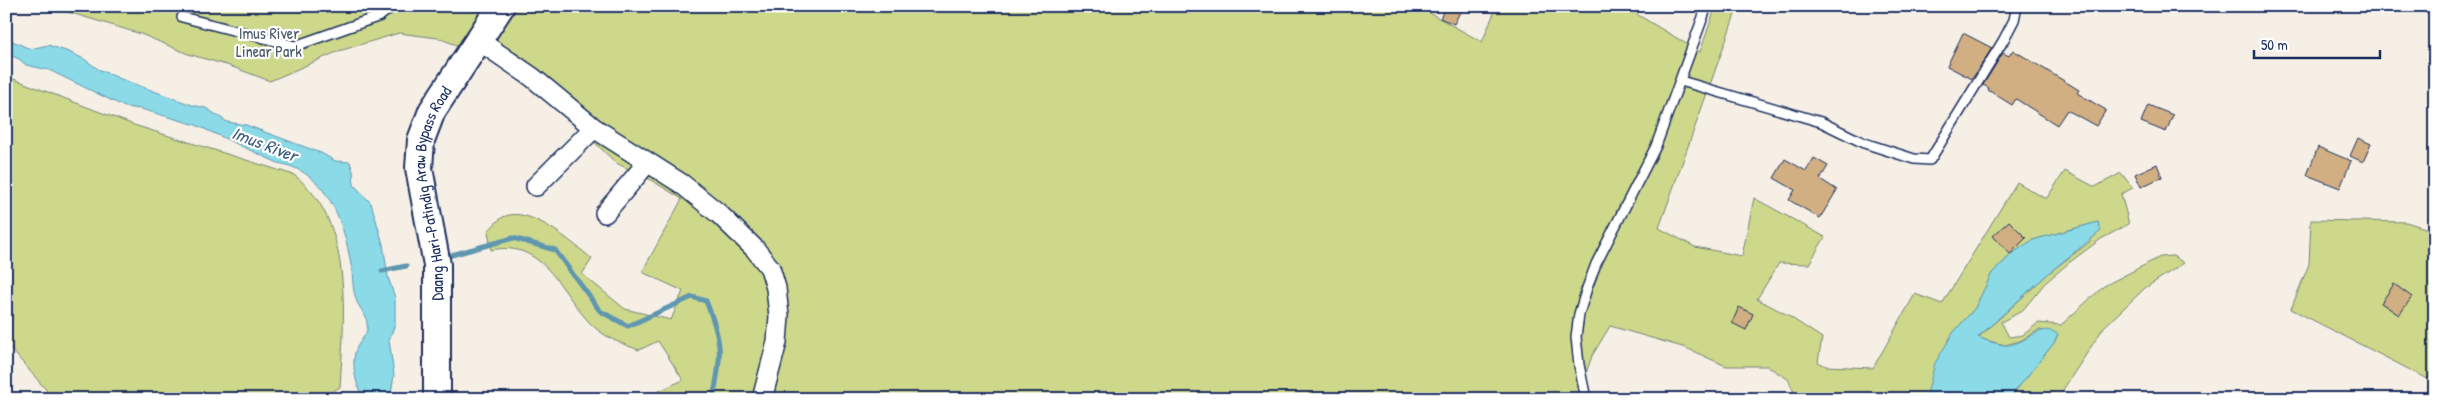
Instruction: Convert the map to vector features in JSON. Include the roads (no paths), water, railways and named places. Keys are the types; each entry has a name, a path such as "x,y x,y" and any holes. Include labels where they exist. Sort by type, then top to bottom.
{"main road":[{"name":"Daang Hari-Patindig Araw Bypass Road","path":"438,399 437,265 420,176 421,140 432,111 501,6"}],"street":[{"path":"478,40 532,77 594,128 682,184 719,214 755,248 770,268 776,288 778,316 777,342 762,399"},
{"path":"536,186 594,128"},
{"path":"605,213 647,163"}],"lane":[{"path":"182,17 295,46 380,16 393,6"},
{"path":"1586,399 1578,365 1576,337 1579,314 1587,288 1596,264 1656,146 1707,6"},
{"path":"1681,81 1821,122 1864,142 1914,159 1930,160 2003,41 2014,20 2017,6"}],"water":[{"name":"Imus River","path":"6,38 30,49 48,45 69,52 84,59 98,69 121,79 192,105 206,108 227,122 246,125 321,153 335,161 350,162 354,185 371,203 383,244 388,277 395,298 395,324 389,340 394,375 390,399 363,399 358,387 354,359 357,347 367,330 366,319 355,295 352,269 344,232 338,216 321,187 309,176 295,168 278,163 196,125 141,109 125,107 49,70 26,65 19,59 6,53"},
{"path":"2098,222 2101,231 2050,272 1978,337 1994,343 2012,345 2038,332 2051,331 2058,334 2054,343 2009,399 1926,399 1935,363 1953,333 1975,308 1992,273 2014,252 2033,240"}],"waterway":[{"path":"448,256 513,238 555,250 600,311 628,326 692,297 706,301 716,328 719,349 718,371 713,399"},
{"path":"382,271 406,266"}],"park label":[{"name":"Imus River Linear Park","path":"269,42"}]}
